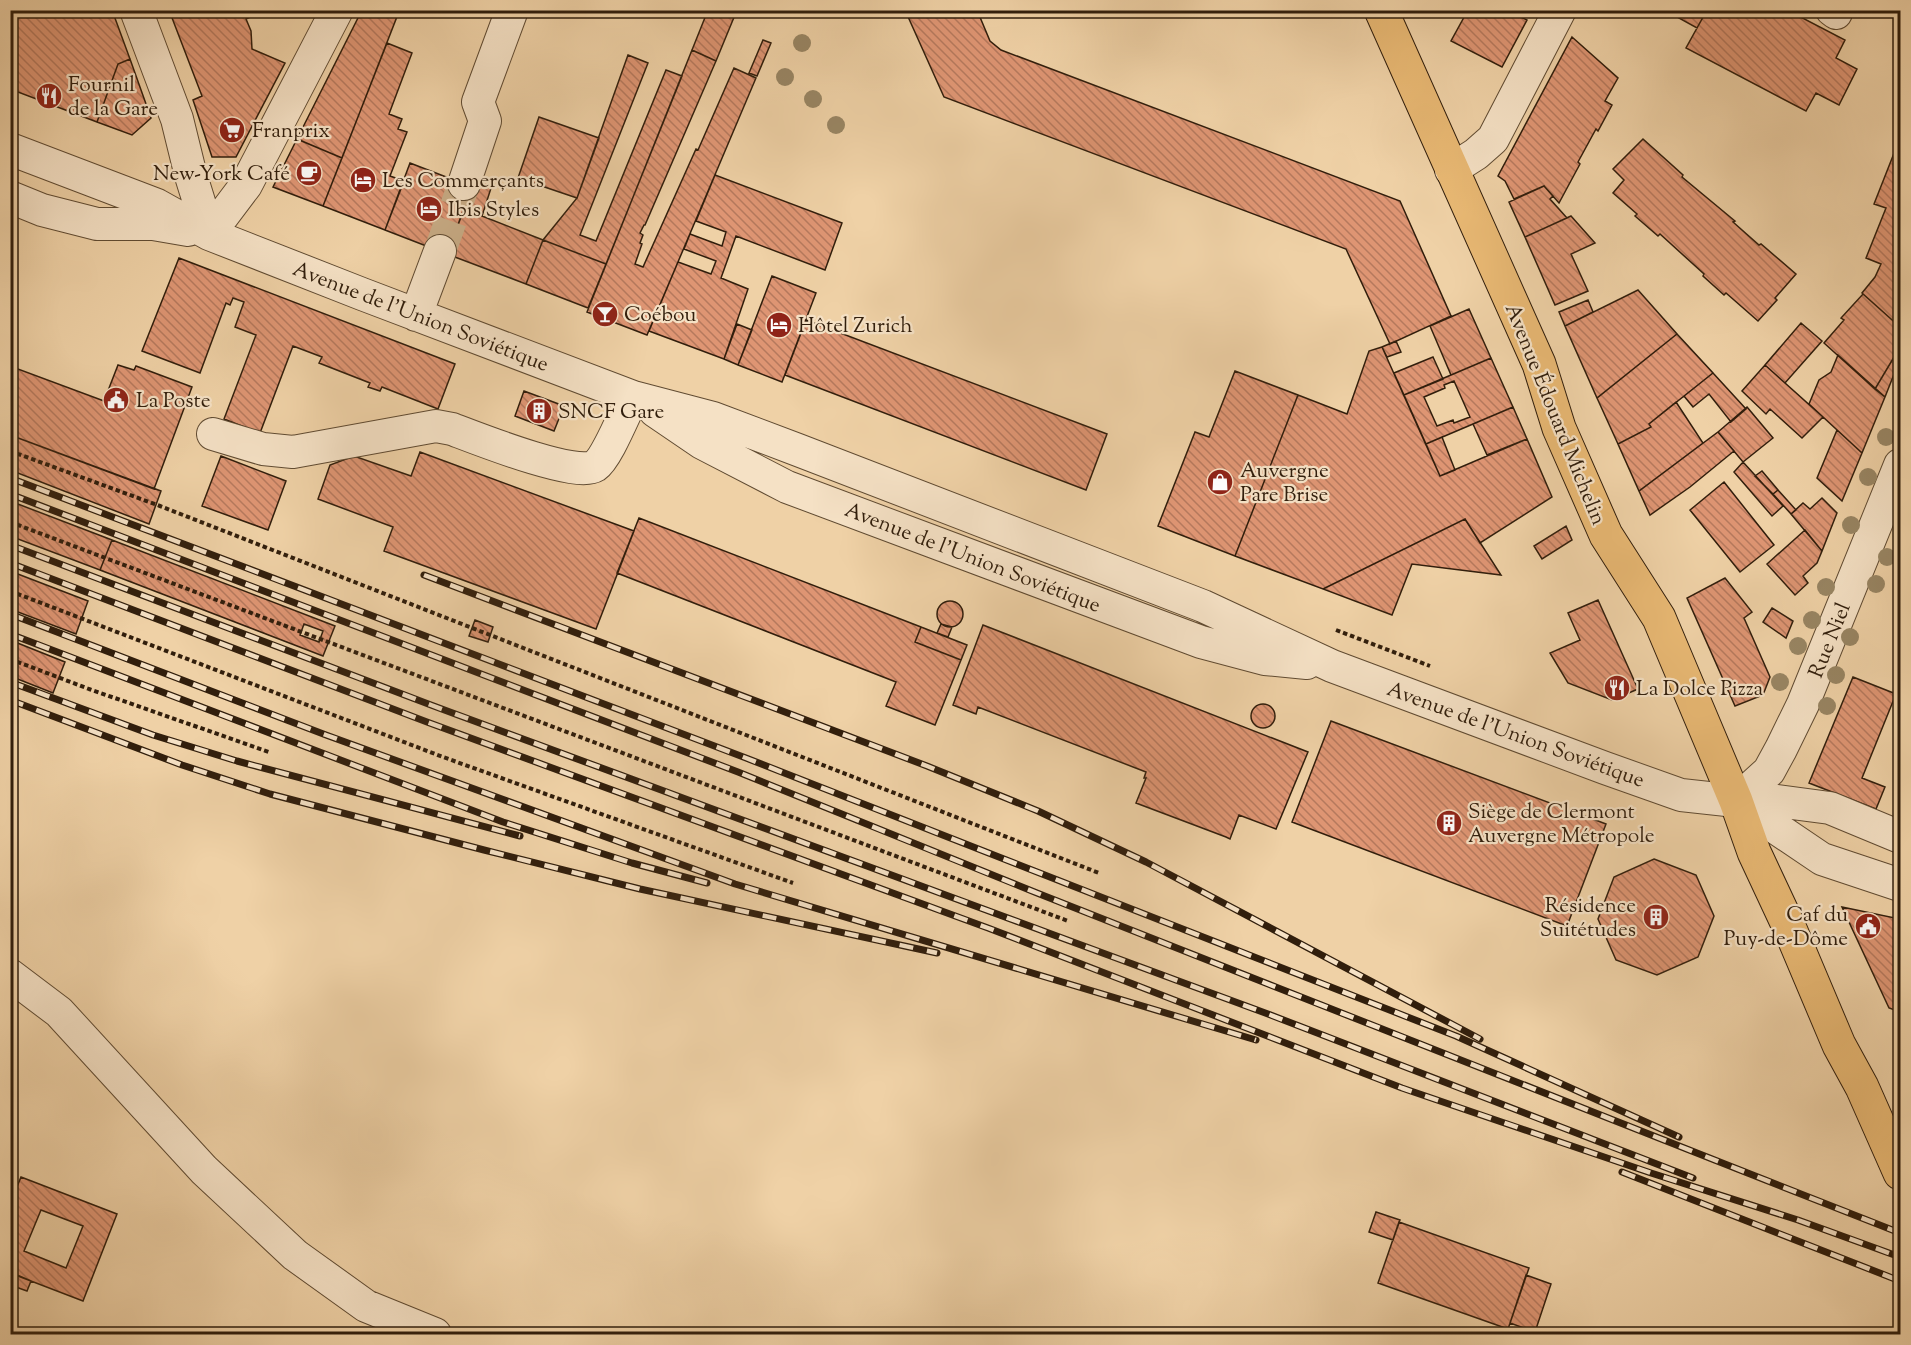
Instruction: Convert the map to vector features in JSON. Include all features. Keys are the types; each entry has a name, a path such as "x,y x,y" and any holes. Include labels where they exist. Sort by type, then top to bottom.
{"main road":[{"name":"Avenue Édouard Michelin","path":"1381,10 1539,364 1558,428 1606,535 1659,618 1736,801 1754,852 1790,929 1839,1045 1862,1087 1900,1173"}],"street":[{"path":"136,10 177,119 209,234"},
{"path":"209,234 246,185 337,10"},
{"path":"464,184 485,121 478,102 512,10"},
{"path":"1451,170 1476,154 1493,139 1560,10"},
{"name":"Avenue de l'Union Soviétique","path":"10,149 157,205 209,234 417,315 633,397 713,418 1203,606 1332,666 1681,795 1736,801 1755,798 1830,808 1900,837"},
{"name":"Avenue de l'Union Soviétique","path":"10,197 42,210 97,224 153,224 209,234"},
{"path":"417,315 440,251"},
{"path":"213,434 263,449 293,452 436,426 452,429 548,462 580,469 594,467 603,457 633,397"},
{"name":"Rue Niel","path":"1736,801 1769,771 1803,704 1900,465"},
{"path":"1736,801 1822,859 1900,885"},
{"path":"10,975 59,1011 204,1170 295,1255 366,1306 435,1335"}],"path":[{"path":"10,451 160,506 1099,873"},
{"path":"10,522 1068,921"},
{"path":"10,591 443,757 793,883"},
{"path":"10,659 269,752"}],"building":[{"path":"13,10 112,10 130,59 118,64 97,122 10,89 10,18"},
{"path":"169,10 255,10 257,14 246,19 251,31 252,49 285,63 236,157 212,157 193,100 202,96"},
{"path":"362,10 390,10 398,14 342,158 297,139"},
{"path":"708,10 737,10 716,61 692,50"},
{"path":"905,10 977,10 990,41 1001,50 1400,201 1451,316 1390,344 1346,249 944,97"},
{"path":"1468,10 1510,10 1527,20 1502,67 1451,41"},
{"path":"1680,10 1707,10 1697,28 1677,17"},
{"path":"1707,10 1779,10 1791,17 1793,13 1845,40 1836,58 1857,69 1839,105 1816,93 1806,111 1686,48"},
{"path":"1572,37 1618,78 1605,101 1612,105 1578,162 1580,164 1559,203 1544,186 1514,199 1505,181 1498,176"},
{"path":"763,40 771,43 757,76 749,73"},
{"path":"387,43 412,53 389,114 402,119 398,129 407,132 390,176 404,181 385,230 323,206"},
{"path":"692,50 716,61 640,233 643,235 640,243 642,244 635,264 643,267 734,68 756,78 647,335 587,312"},
{"path":"628,55 648,63 580,235 596,241 666,70 682,76 606,264 543,240 577,198"},
{"path":"130,59 151,118 132,135 97,122 118,64"},
{"path":"539,117 599,138 577,198 518,178"},
{"path":"1900,138 1900,327 1862,293 1875,277 1881,264 1866,258 1886,208 1874,204"},
{"path":"297,139 342,158 323,206 273,187"},
{"path":"1643,139 1759,245 1761,244 1796,274 1758,321 1726,293 1724,295 1660,234 1658,236 1635,216 1637,214 1613,193 1624,180 1613,169"},
{"name":"Ibis Styles","path":"410,163 472,187 447,254 385,230"},
{"path":"477,175 493,182 482,216 543,240 526,284 447,254"},
{"path":"715,175 842,223 825,270 736,236 721,278 748,289 724,359 649,331 678,262 711,274 716,261 684,249 690,234 722,246 726,232 696,221"},
{"path":"1544,186 1553,196 1550,199 1567,218 1525,237 1509,202"},
{"path":"1571,216 1595,243 1571,254 1588,291 1555,305 1525,237"},
{"path":"543,240 606,264 588,308 526,284"},
{"path":"179,258 455,364 438,409 382,387 380,391 368,387 370,383 319,363 322,357 293,346 260,433 224,419 256,335 235,327 244,302 233,298 230,305 226,303 200,373 142,351"},
{"name":"Hôtel Zurich","path":"772,276 816,293 782,382 738,365"},
{"path":"1638,290 1677,334 1597,398 1565,326"},
{"path":"1863,294 1900,327 1900,347 1875,389 1824,343 1844,320 1841,318"},
{"path":"1588,300 1593,312 1565,326 1559,312"},
{"path":"1469,309 1491,358 1451,375 1430,326"},
{"path":"806,320 1107,434 1086,490 785,375"},
{"path":"1801,323 1822,341 1785,383 1765,365"},
{"path":"737,324 752,330 738,365 724,359"},
{"path":"1677,334 1713,373 1649,424 1651,427 1618,444 1597,398"},
{"path":"1396,341 1401,352 1387,357 1382,347"},
{"path":"1382,347 1440,476 1527,439 1552,497 1480,543 1465,519 1323,589 1235,556 1298,395 1347,414 1369,351"},
{"path":"1900,347 1900,359 1885,397 1875,389"},
{"path":"1838,355 1885,397 1862,453 1809,404 1819,380 1831,372"},
{"path":"1433,357 1443,379 1404,395 1394,373"},
{"path":"1491,358 1513,407 1426,444 1404,395","holes":["1454,381 1470,417 1437,426 1424,397 1445,388 1444,385"]},
{"path":"118,365 134,370 136,366 192,387 154,489 10,435 10,366 104,401"},
{"path":"1765,365 1823,417 1802,438 1770,409 1766,414 1742,391"},
{"name":"Auvergne Pare Brise","path":"1235,371 1298,395 1235,556 1158,526 1195,432 1209,437"},
{"path":"1713,373 1746,409 1731,422 1709,394 1693,407 1684,396"},
{"name":"SNCF Gare","path":"524,391 564,406 554,431 515,416"},
{"path":"1676,402 1703,443 1639,491 1618,444 1651,427 1649,424"},
{"path":"1513,407 1527,439 1487,455 1473,424"},
{"path":"1747,407 1773,438 1743,462 1718,432"},
{"path":"1837,430 1862,453 1842,501 1817,478"},
{"path":"1718,432 1734,451 1690,487 1650,515 1639,491"},
{"path":"10,435 161,491 149,524 10,470"},
{"path":"1442,437 1455,470 1440,476 1426,444"},
{"path":"420,452 634,531 596,629 384,551 393,527 318,499 330,465 354,456 411,476"},
{"path":"221,456 286,481 268,530 202,506"},
{"path":"1743,462 1783,506 1772,516 1734,472"},
{"path":"1762,471 1778,490 1773,494 1755,476"},
{"path":"1724,482 1774,545 1740,572 1690,510"},
{"path":"1778,490 1796,510 1791,514 1773,494"},
{"path":"1822,498 1837,513 1822,551 1791,514 1803,503 1810,509"},
{"path":"10,501 112,540 100,570 10,536"},
{"path":"639,518 921,627 915,642 961,660 935,725 886,706 896,682 617,573"},
{"path":"1465,519 1501,575 1412,564 1392,615 1323,589"},
{"path":"1566,526 1572,540 1542,559 1534,546"},
{"path":"1805,530 1822,551 1817,563 1803,576 1808,583 1795,595 1767,564"},
{"path":"112,540 335,626 323,656 100,570"},
{"path":"10,571 88,601 76,634 10,609"},
{"path":"1725,578 1752,612 1744,618 1770,677 1763,695 1735,706 1687,598"},
{"path":"1598,600 1638,689 1612,700 1568,683 1550,653 1580,640 1568,613"},
{"path":"950,601 959,605 963,614 959,623 950,627 941,623 937,614 941,605"},
{"path":"1772,608 1793,621 1786,638 1763,622"},
{"path":"475,620 493,627 488,642 469,636"},
{"path":"304,624 323,631 319,642 300,635"},
{"path":"941,624 952,627 948,637 937,633"},
{"path":"983,625 1308,752 1276,829 1239,815 1230,839 1136,803 1146,778 1144,778 1146,772 978,707 976,714 953,705"},
{"path":"921,627 967,645 961,660 915,642"},
{"path":"10,640 65,662 53,693 10,676"},
{"path":"1853,677 1896,694 1862,778 1885,787 1876,809 1809,783"},
{"path":"1258,704 1268,704 1275,711 1275,721 1268,728 1258,728 1251,721 1251,711"},
{"name":"Siège de Clermont Auvergne Métropole","path":"1331,721 1606,824 1567,926 1292,822"},
{"name":"Résidence Suitétudes","path":"1654,859 1696,875 1714,916 1698,957 1657,975 1616,960 1598,919 1614,877"},
{"path":"1842,907 1900,919 1900,1012 1889,1008"},
{"path":"21,1177 117,1214 83,1301 10,1273 10,1204","holes":["41,1210 83,1226 66,1268 24,1251"]},
{"path":"1376,1212 1400,1220 1393,1240 1369,1232"},
{"path":"1399,1222 1529,1268 1508,1329 1378,1283"},
{"path":"17,1275 31,1281 27,1291 13,1286"},
{"path":"1526,1275 1551,1284 1535,1332 1510,1323"}],"tunnel":[{"path":"440,251 464,184"}],"railway":[{"path":"10,478 746,758 1456,1036 1679,1137"},
{"path":"10,494 738,772 1037,893 1900,1233"},
{"path":"10,545 431,705 1268,1014 1693,1178"},
{"path":"10,563 427,722 988,928 1402,1088 1651,1173 1798,1220 1900,1257"},
{"path":"424,575 927,766 1038,811 1146,862 1480,1039"},
{"path":"10,614 326,735 735,884 1256,1040"},
{"path":"10,634 503,822 632,863 707,883"},
{"path":"10,682 153,735 237,761 520,836"},
{"path":"10,700 182,765 270,794 640,889 937,953"},
{"path":"1622,1172 1900,1281"}],"place":[{"name":"Fournil de la Gare","path":"49,96"},
{"name":"Franprix","path":"232,130"},
{"name":"New-York Café","path":"309,173"},
{"name":"Les Commerçants","path":"363,180"},
{"name":"Ibis Styles","path":"429,209"},
{"name":"Coébou","path":"605,314"},
{"name":"Hôtel Zurich","path":"779,325"},
{"name":"La Poste","path":"116,400"},
{"name":"SNCF Gare","path":"539,411"},
{"name":"Auvergne Pare Brise","path":"1220,482"},
{"name":"La Dolce Pizza","path":"1617,688"},
{"name":"Siège de Clermont Auvergne Métropole","path":"1449,823"},
{"name":"Résidence Suitétudes","path":"1656,917"},
{"name":"Caf du Puy-de-Dôme","path":"1868,926"}]}
